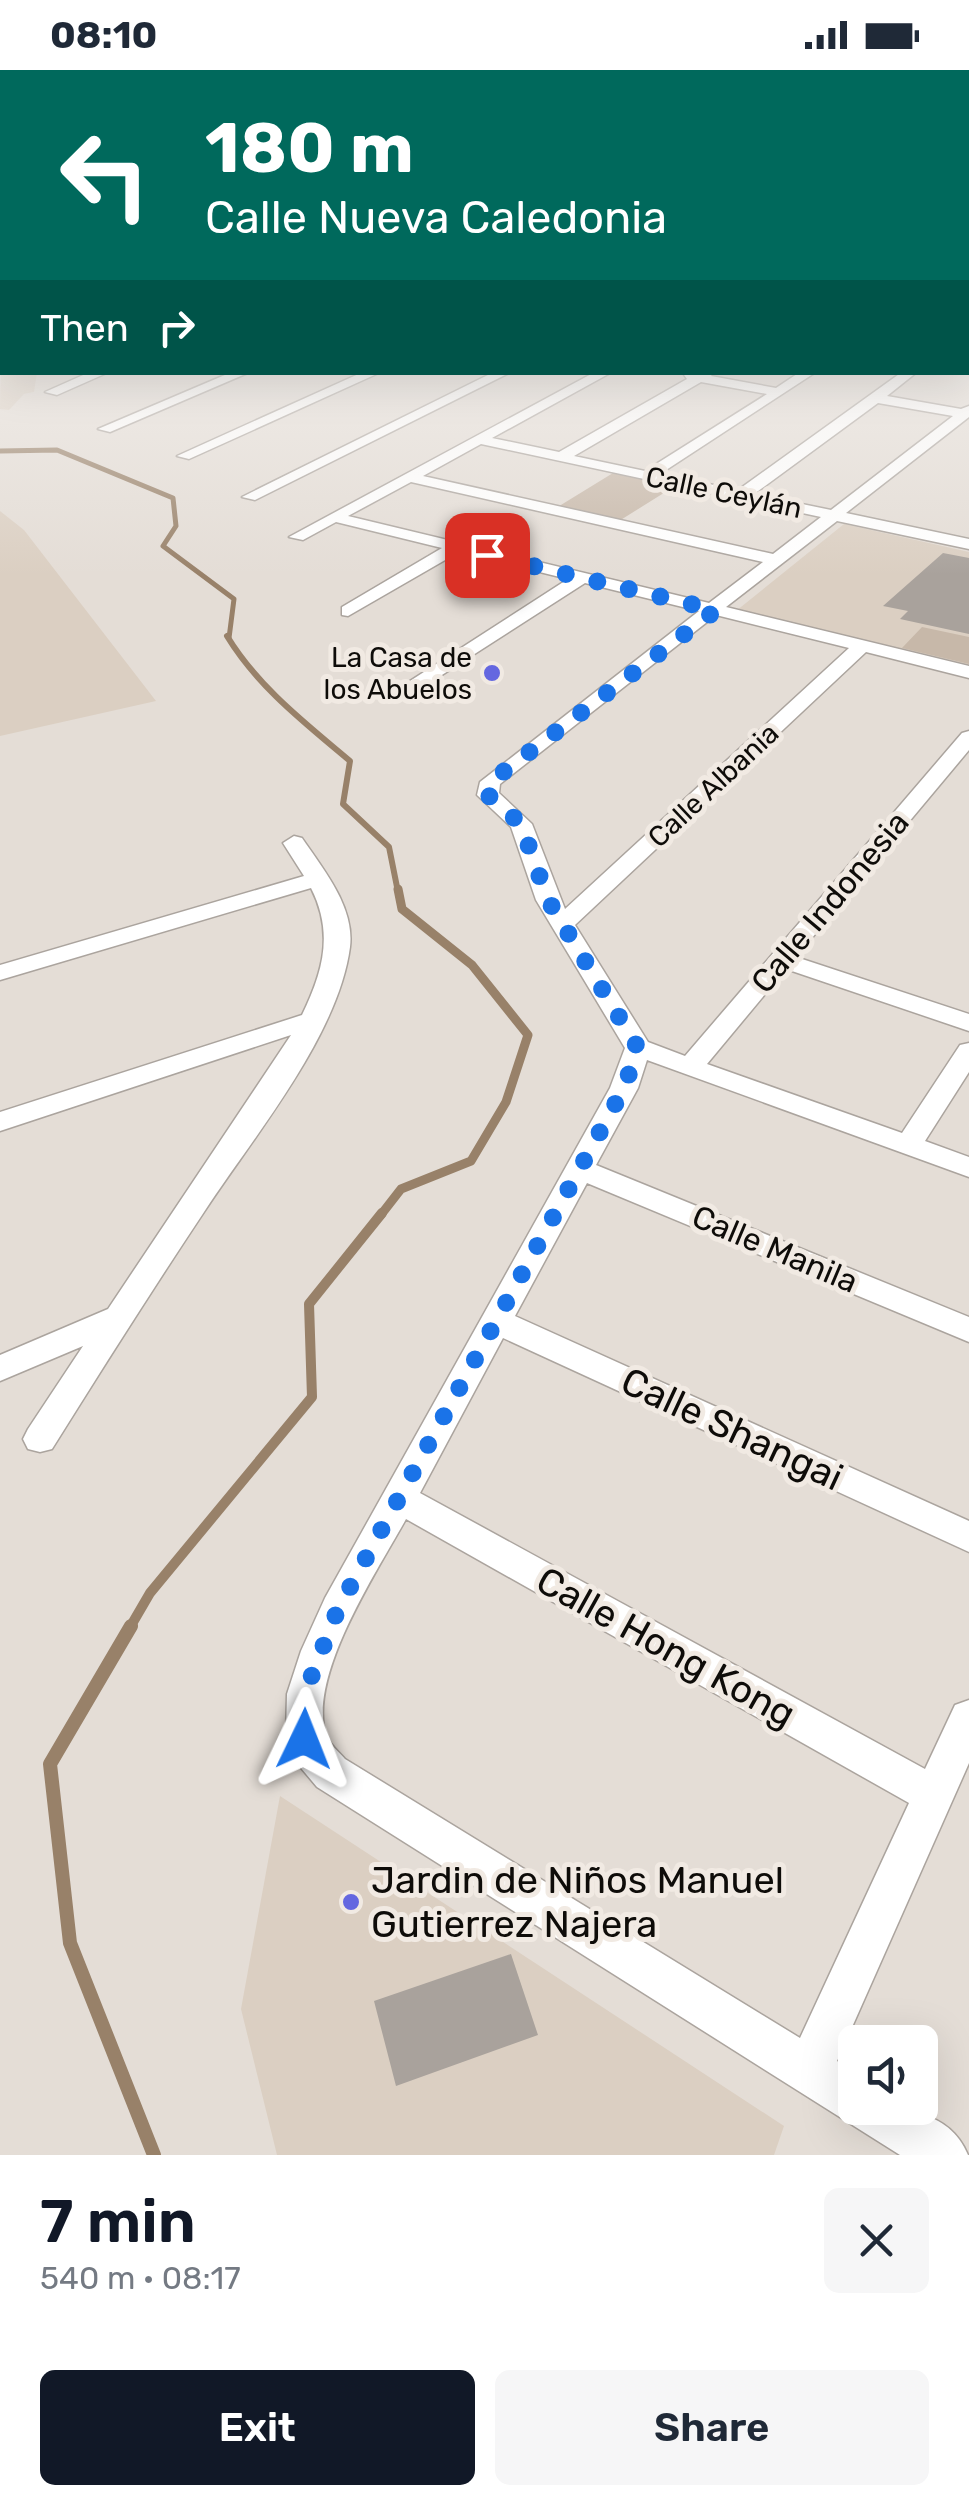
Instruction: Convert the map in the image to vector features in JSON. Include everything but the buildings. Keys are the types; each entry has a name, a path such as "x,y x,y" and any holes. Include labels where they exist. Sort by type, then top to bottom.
{"street":[{"path":"52,392 82,380"},
{"path":"105,429 224,380"},
{"path":"184,456 356,380"},
{"path":"250,496 488,380"},
{"path":"296,537 591,380"},
{"path":"560,458 694,380"},
{"path":"726,380 778,392"},
{"path":"647,476 797,380"},
{"path":"742,495 900,380"},
{"path":"875,398 966,412"},
{"path":"966,412 490,782 488,795 521,824 548,900 638,1048 969,1167"},
{"name":"Calle Ceylán","path":"480,440 968,543"},
{"path":"409,477 778,560"},
{"path":"334,518 969,672"},
{"path":"348,611 456,547"},
{"path":"417,686 581,578"},
{"name":"Calle Albania","path":"563,924 862,646"},
{"name":"Calle Indonesia","path":"691,1066 969,737"},
{"path":"40,1440 269,1093 311,1020 338,944 334,916 318,879 294,843"},
{"path":"0,973 318,879"},
{"path":"782,960 969,1023"},
{"path":"0,1122 311,1020"},
{"path":"638,1048 624,1088 338,1609 303,1698 304,1739 316,1760 838,2088"},
{"path":"908,1145 969,1051"},
{"name":"Calle Manila","path":"580,1168 969,1330"},
{"path":"0,1369 117,1318"},
{"name":"Calle Shangai","path":"496,1321 969,1537"},
{"name":"Calle Hong Kong","path":"399,1498 934,1795"},
{"path":"809,2070 969,1718"},
{"path":"896,2125 944,2155"}],"shaded area":[{"path":"1,380 36,380 34,392 24,394 9,410 0,409"},
{"path":"613,473 675,486 619,521 556,508"},
{"path":"0,511 24,530 156,701 0,736"},
{"path":"844,524 969,552 969,667 736,611"},
{"path":"922,627 969,637 969,664 902,648"},
{"name":"Jardin de Niños Manuel Gutierrez Najera","path":"280,1796 784,2126 774,2155 277,2155 241,2009"}],"waterway":[{"path":"0,451 57,450 173,498 176,526 163,546 234,599 229,638"},
{"path":"227,636 268,688 350,761 343,804 389,847 398,892"},
{"path":"380,1216 401,1189 471,1161 506,1102 528,1035 472,965 402,909 398,889"},
{"path":"129,1629 150,1593 312,1397 309,1304 382,1213"},
{"path":"131,1626 50,1764 70,1943 154,2155"}],"place":[{"name":"La Casa de los Abuelos","path":"492,673"},
{"name":"Jardin de Niños Manuel Gutierrez Najera","path":"351,1902"}],"route":[{"path":"304,1739 300,1718 303,1698 338,1609 624,1088 638,1048 548,900 521,824 488,795 490,782 716,610 487,555"}]}
